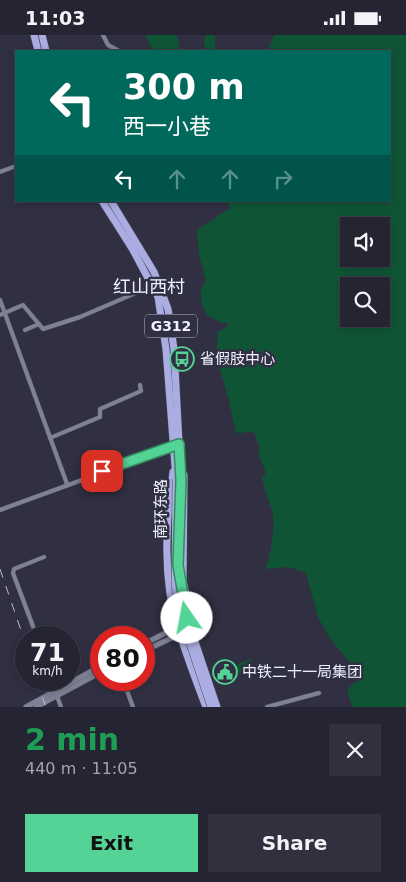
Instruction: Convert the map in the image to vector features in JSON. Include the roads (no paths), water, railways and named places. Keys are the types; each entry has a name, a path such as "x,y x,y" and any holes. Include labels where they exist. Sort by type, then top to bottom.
{"highway":[{"path":"34,35 38,50"},
{"path":"42,35 46,50"},
{"name":"南环东路","path":"103,202 133,250 158,297 164,327 176,445"},
{"name":"南环东路","path":"112,202 154,272 168,309 174,349 176,445 179,480 178,565 180,586 187,618 218,707"},
{"path":"177,465 186,478 183,581 193,624 218,707"},
{"path":"177,465 167,522 169,580 179,630 206,707"},
{"name":"南环东路","path":"179,480 175,586 182,620 211,707"}],"street":[{"path":"103,35 108,45 117,50"},
{"path":"0,172 15,165"},
{"path":"0,315 5,311 23,305 43,329 80,317 152,286"},
{"path":"0,300 67,484"},
{"path":"25,330 40,324"},
{"path":"50,438 100,417 100,409 141,391 140,385"},
{"path":"0,510 176,445"},
{"path":"33,626 13,573 14,569 44,557"},
{"path":"155,640 193,624"},
{"path":"155,644 179,630"},
{"path":"36,707 90,673"},
{"path":"26,707 90,677"},
{"path":"127,691 133,707"},
{"path":"57,693 61,707"},
{"path":"267,707 319,693"}],"railway":[{"path":"0,569 20,626"},
{"path":"40,691 46,707"}],"place":[{"name":"省假肢中心","path":"182,359"},
{"name":"中铁二十一局集团","path":"225,672"}],"district":[{"name":"红山西村","path":"149,287"}]}
